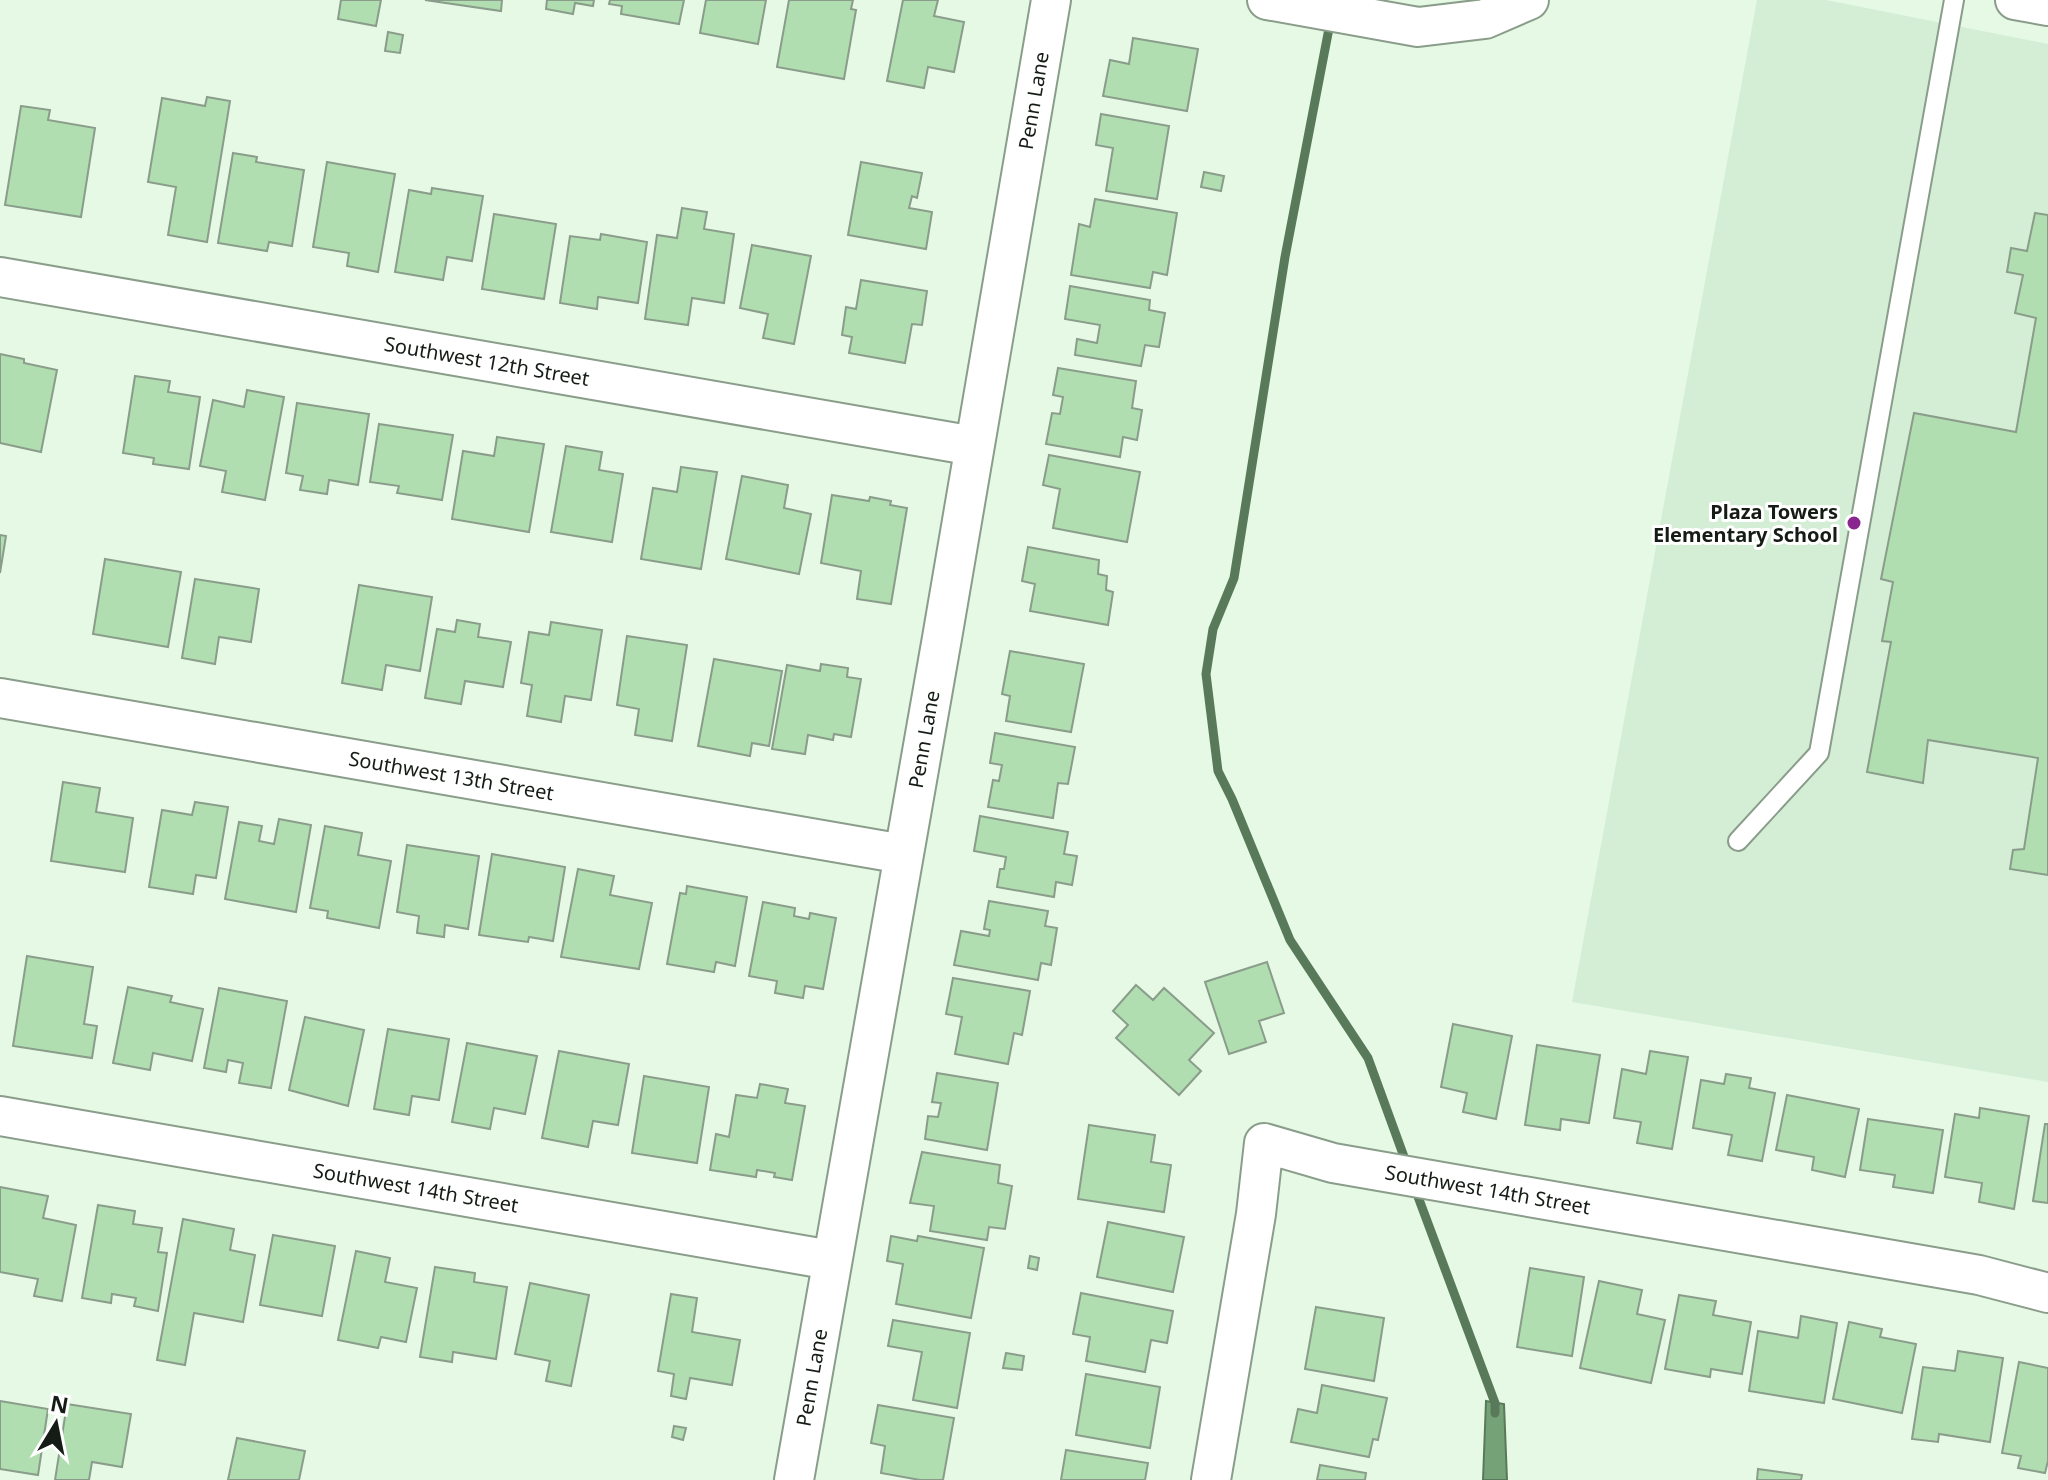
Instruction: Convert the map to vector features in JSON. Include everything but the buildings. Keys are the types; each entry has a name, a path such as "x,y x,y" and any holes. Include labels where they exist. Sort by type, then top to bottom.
{"street":[{"name":"Penn Lane","path":"794,1480 1051,0"},
{"path":"1267,0 1418,27 1485,19 1529,0"},
{"path":"2015,0 2048,6"},
{"name":"Southwest 12th Street","path":"0,277 974,446"},
{"name":"Southwest 13th Street","path":"0,698 903,854"},
{"name":"Southwest 14th Street","path":"0,1116 831,1260"},
{"name":"Southwest 14th Street","path":"1211,1480 1256,1214 1264,1143 1333,1163 1979,1275 2048,1293"}],"lane":[{"path":"1738,841 1819,753 1954,0"}],"shaded area":[{"name":"Plaza Towers Elementary School","path":"1757,0 1826,0 2048,44 2048,1082 1572,1002"},
{"path":"1486,1401 1504,1404 1507,1480 1483,1480"}],"waterway":[{"path":"1331,18 1285,257 1234,578 1213,629 1206,674 1218,771 1290,940 1368,1058 1407,1165"},
{"path":"1414,1186 1495,1403 1495,1413"}],"place":[{"name":"Plaza Towers Elementary School","path":"1854,523"}]}
